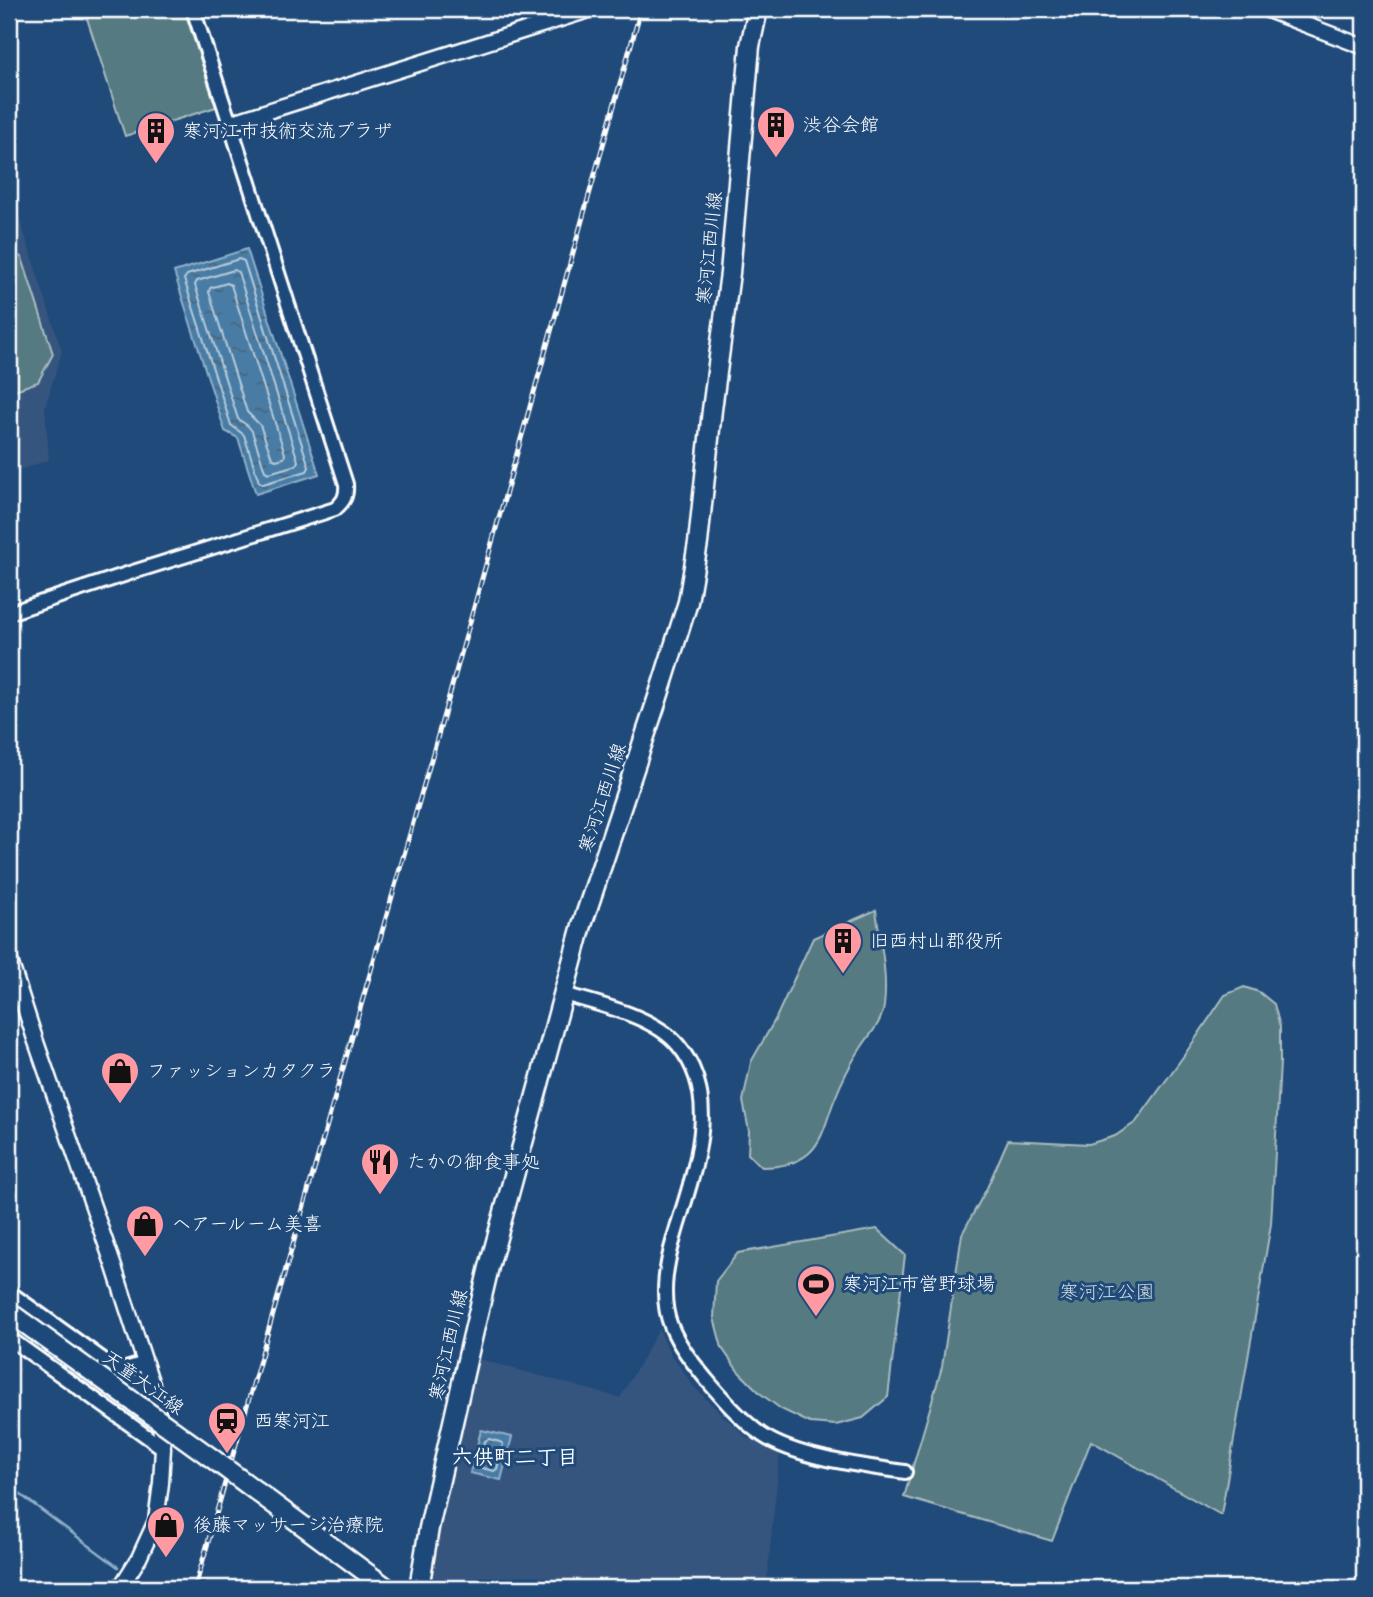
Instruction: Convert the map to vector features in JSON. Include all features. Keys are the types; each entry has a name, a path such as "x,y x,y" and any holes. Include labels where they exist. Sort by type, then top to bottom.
{"main road":[{"name":"寒河江西川線","path":"419,1588 429,1528 489,1267 582,925 651,721 688,601 698,543 730,273 750,46 758,9"},
{"name":"天童大江線","path":"9,1312 232,1472 387,1588"}],"street":[{"path":"9,613 335,509 343,503 346,494 346,484 193,9"},
{"path":"230,123 592,9"},
{"path":"1265,9 1364,47"},
{"path":"9,958 156,1397 163,1448 162,1483 156,1521 139,1558 120,1588"},
{"path":"564,994 642,1020 662,1031 677,1043 697,1079 703,1108 702,1128 669,1255 665,1282 670,1325 680,1345 739,1416 764,1436 787,1448 813,1455 905,1472"},
{"path":"9,1292 119,1371 145,1363"},
{"path":"9,1338 163,1448"}],"shaded area":[{"path":"9,186 62,351 45,407 49,460 9,473"},
{"path":"659,1329 671,1355 694,1387 747,1438 780,1452 766,1588 419,1588 468,1356 620,1398"}],"green space":[{"path":"84,9 184,9 216,107 125,136"},
{"path":"9,249 22,258 53,354 38,382 9,392"},
{"path":"876,910 885,982 881,1018 846,1074 813,1149 792,1163 762,1167 748,1154 749,1131 743,1101 751,1062 776,1018 813,938"},
{"name":"寒河江公園","path":"1244,987 1259,992 1274,1004 1280,1027 1280,1063 1271,1224 1221,1515 1091,1441 1052,1541 904,1497 942,1367 962,1234 987,1188 1008,1140 1089,1144 1115,1136 1136,1122 1225,995"},
{"path":"877,1229 905,1255 888,1397 863,1418 836,1425 810,1423 781,1409 761,1394 738,1371 722,1348 714,1318 716,1281 738,1253"}],"water":[{"path":"247,249 319,474 256,494 238,438 225,431 174,272"},
{"path":"481,1430 512,1437 501,1480 470,1473"}],"waterway":[{"path":"9,1486 118,1567"},
{"path":"140,1584 143,1588"}],"railway":[{"path":"195,1588 452,686 641,9"}],"place":[{"name":"渋谷会館","path":"776,159"},
{"name":"寒河江市技術交流プラザ","path":"156,165"},
{"name":"旧西村山郡役所","path":"843,975"},
{"name":"ファッションカタクラ","path":"120,1105"},
{"name":"たかの御食事処","path":"380,1196"},
{"name":"ヘアールーム美喜","path":"145,1258"},
{"name":"寒河江市営野球場","path":"816,1318"},
{"name":"西寒河江","path":"227,1455"},
{"name":"後藤マッサージ治療院","path":"166,1559"}],"district":[{"name":"六供町二丁目","path":"515,1457"}]}
